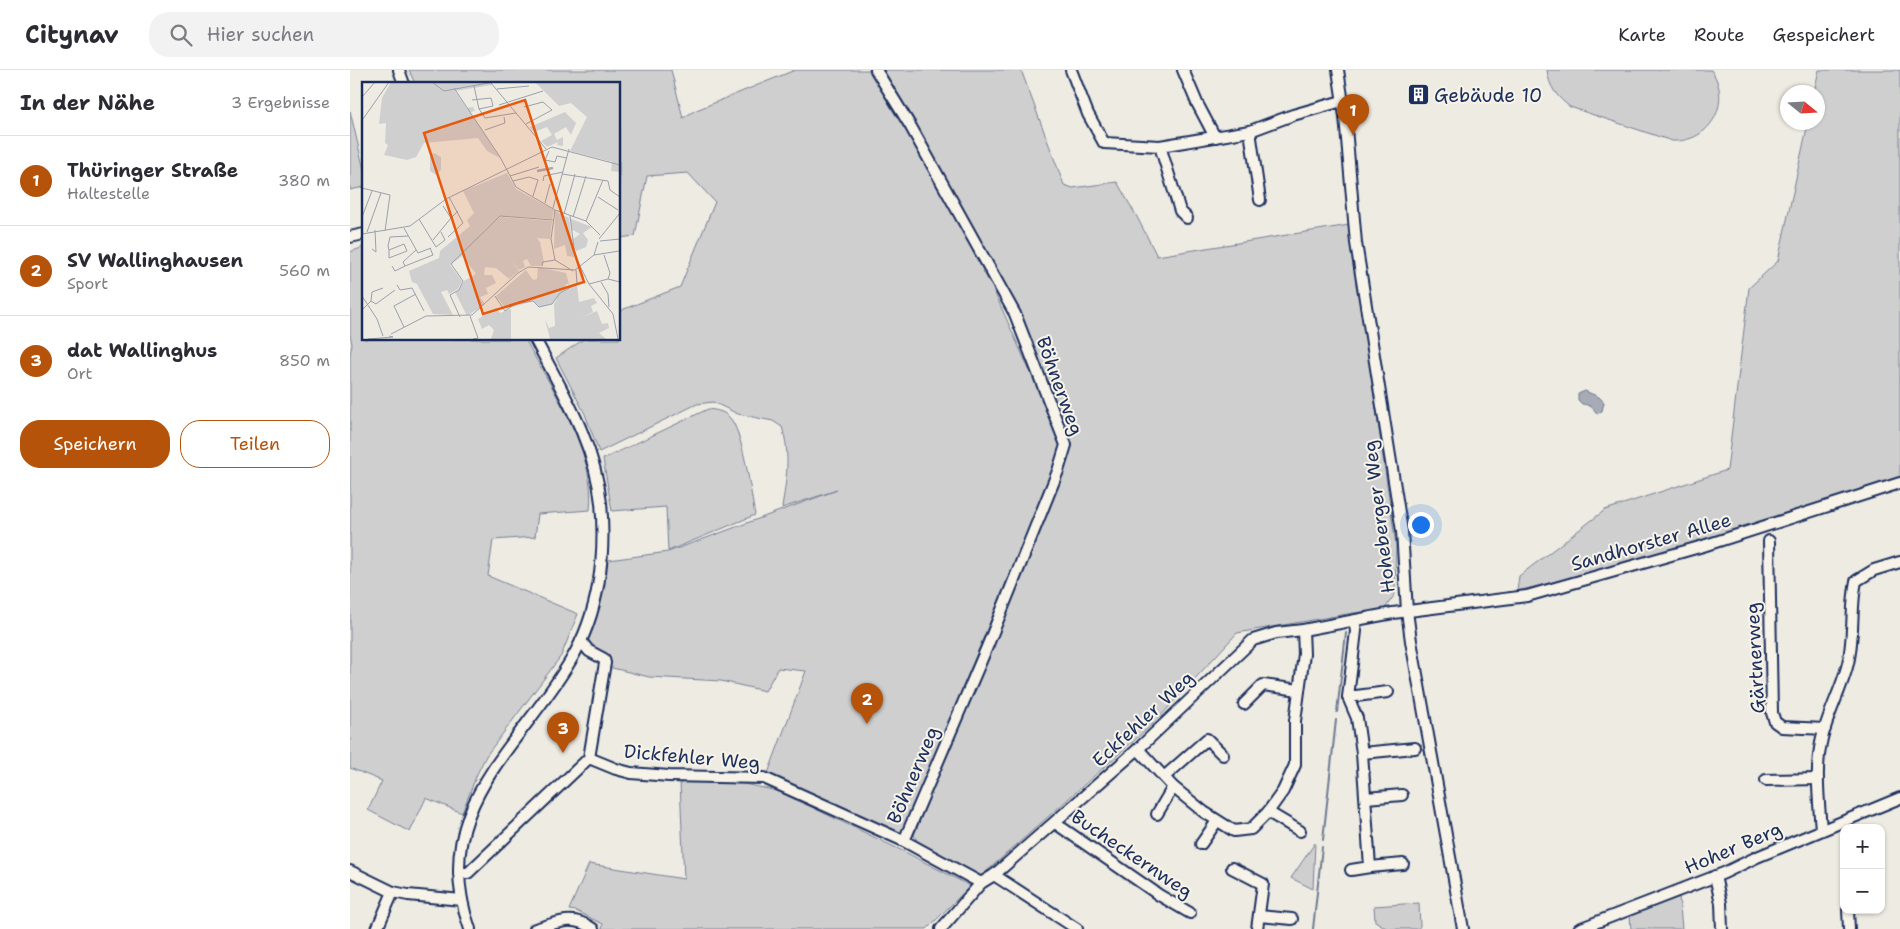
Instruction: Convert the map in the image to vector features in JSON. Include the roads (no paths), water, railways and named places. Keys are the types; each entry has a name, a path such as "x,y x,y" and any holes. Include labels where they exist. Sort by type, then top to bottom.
{"street":[{"path":"399,70 403,82"},
{"name":"Böhnerweg","path":"876,70 911,127 1014,314 1066,445 1058,471 994,630 904,841"},
{"path":"1071,70 1088,114 1104,143 1160,146 1250,131 1293,115 1342,101"},
{"path":"1183,70 1197,103 1215,137"},
{"name":"Hoheberger Weg","path":"1338,70 1356,243 1402,531 1407,611 1411,641 1463,929"},
{"path":"1250,131 1260,200"},
{"path":"1160,146 1180,211 1187,218"},
{"path":"470,929 462,900 459,873 461,847 466,826 479,792 496,763 571,661 581,641 598,590 600,573 601,502 595,473 585,439 575,416 536,340"},
{"name":"Sandhorster Allee","path":"1407,611 1527,596 1686,552 1900,483"},
{"name":"Gärtnerweg","path":"1769,541 1772,713 1775,722 1782,727 1825,729"},
{"path":"1820,830 1818,758 1825,729 1847,668 1852,643 1853,592 1856,581 1874,570 1900,562"},
{"name":"Eckfehler Weg","path":"941,929 981,883 994,875 1055,823 1138,749 1254,640 1276,633 1303,630 1407,611"},
{"path":"1354,620 1356,631 1348,697 1357,718 1362,753 1370,866"},
{"path":"1138,749 1173,787 1217,821 1234,831 1251,829 1268,812 1283,791 1295,765 1295,721 1304,654 1303,630"},
{"path":"459,873 468,873 589,758 605,663 604,659 589,651 581,641"},
{"path":"1244,704 1263,685 1299,690"},
{"path":"1348,697 1388,692"},
{"path":"1164,777 1207,739 1223,755"},
{"path":"1362,753 1416,748"},
{"name":"Dickfehler Weg","path":"589,758 631,773 764,778 904,841 981,883"},
{"path":"1766,780 1818,779"},
{"path":"1156,814 1173,787"},
{"path":"1366,798 1402,795"},
{"name":"Hoher Berg","path":"1579,929 1715,876 1820,830 1900,798"},
{"path":"1268,812 1300,831"},
{"path":"1201,844 1217,821"},
{"name":"Bucheckernweg","path":"1055,823 1159,895 1190,913"},
{"path":"1351,870 1370,866 1403,864"},
{"path":"1232,868 1263,884 1257,929"},
{"path":"350,870 394,892 462,900"},
{"path":"994,875 1077,929"},
{"path":"1715,876 1721,903 1722,929"},
{"path":"377,929 394,892"},
{"path":"1848,914 1849,929"},
{"path":"1259,916 1292,919"},
{"path":"535,929 568,920 583,922 593,929"}],"waterway":[{"path":"1337,712 1346,633"},
{"path":"1323,840 1336,720"},
{"path":"1313,929 1322,847"}],"place":[{"name":"Gebäude 10","path":"1418,95"},
{"name":"Thüringer Straße","path":"1353,135"},
{"name":"SV Wallinghausen","path":"867,724"},
{"name":"dat Wallinghus","path":"563,753"}]}
